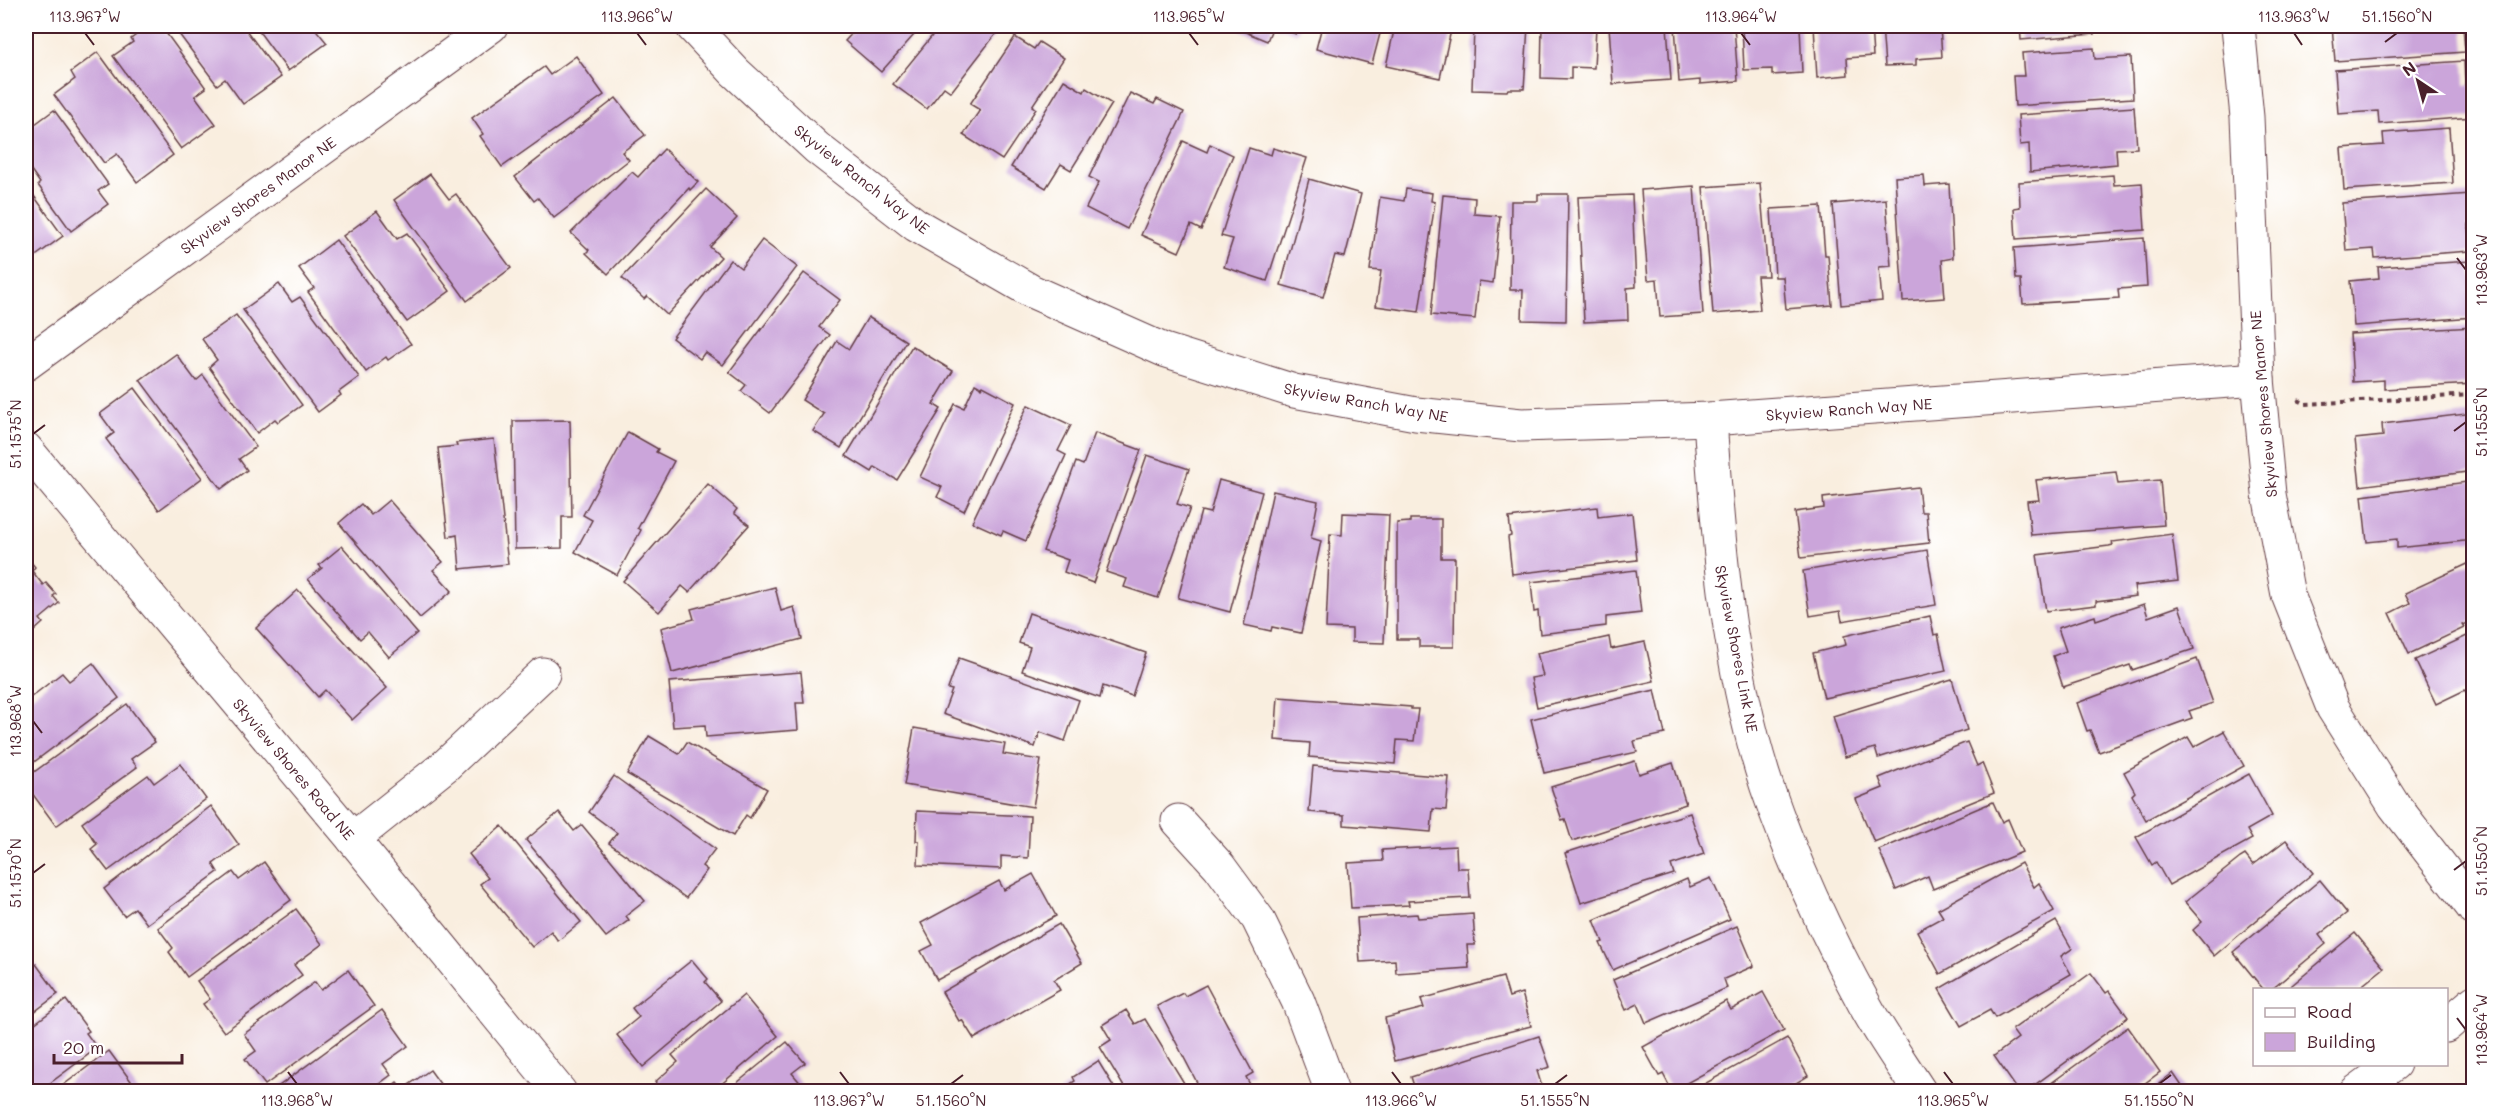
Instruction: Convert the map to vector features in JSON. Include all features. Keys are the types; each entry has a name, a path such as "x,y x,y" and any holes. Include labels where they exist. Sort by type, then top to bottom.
{"street":[{"name":"Skyview Shores Manor NE","path":"26,364 491,26"},
{"name":"Skyview Ranch Way NE","path":"692,26 735,72 817,148 916,225 1031,291 1164,350 1294,391 1416,414 1521,425 1710,419 2258,379"},
{"name":"Skyview Shores Manor NE","path":"2238,26 2247,117 2258,379 2269,494 2288,595 2333,708 2394,805 2474,909"},
{"name":"Skyview Shores Link NE","path":"1710,419 1715,512 1725,599 1744,698 1767,787 1808,888 1867,1008 1920,1092"},
{"name":"Skyview Shores Road NE","path":"26,449 353,839 560,1092"},
{"path":"353,839 446,765 543,674"},
{"path":"1178,822 1219,866 1258,919 1298,1001 1332,1092"},
{"path":"2448,1024 2474,1002"},
{"path":"2356,1092 2393,1066"}],"path":[{"path":"2306,404 2474,395"}],"building":[{"path":"148,26 161,26 206,88 195,96 216,124 181,149 113,56 133,42 131,39"},
{"path":"173,26 243,26 281,77 243,104 225,79 217,85"},
{"path":"255,26 313,26 327,43 288,71"},
{"path":"859,26 922,26 881,72 845,41"},
{"path":"940,26 1002,26 951,92 944,87 927,109 893,84"},
{"path":"1237,26 1273,26 1267,41 1236,28"},
{"path":"1275,26 1300,26 1296,34"},
{"path":"1322,26 1382,26 1372,64 1316,49"},
{"path":"1395,26 1452,26 1440,78 1386,66"},
{"path":"1474,26 1528,26 1524,89 1472,90"},
{"path":"1542,26 1596,26 1594,68 1571,67 1571,79 1541,78"},
{"path":"1609,26 1667,26 1671,80 1613,84"},
{"path":"1675,26 1734,26 1738,81 1700,84 1700,80 1679,82"},
{"path":"1742,26 1800,26 1802,73 1772,75 1772,69 1744,70"},
{"path":"1814,26 1871,26 1873,56 1847,58 1848,75 1817,78"},
{"path":"1882,26 1940,26 1942,57 1916,59 1916,65 1885,66"},
{"path":"2020,26 2093,26 2094,34 2021,40"},
{"path":"2332,26 2463,26 2465,52 2335,61"},
{"path":"1015,37 1034,49 1039,42 1064,58 1032,106 1036,109 1002,160 963,135 980,110 970,104"},
{"path":"2094,48 2095,59 2131,57 2133,98 2015,106 2013,76 2024,76 2022,53"},
{"path":"98,52 173,155 137,182 117,154 104,163 54,95 75,79 71,72"},
{"path":"576,56 604,95 502,167 480,136 483,134 472,118 544,67 550,75"},
{"path":"2464,61 2465,85 2473,84 2474,117 2379,124 2378,111 2338,114 2335,70"},
{"path":"1064,80 1084,92 1086,88 1112,104 1071,170 1061,164 1046,188 1011,167"},
{"path":"1130,93 1154,104 1157,99 1184,112 1127,229 1086,208 1099,182 1089,177"},
{"path":"616,98 645,135 622,152 629,160 554,218 538,198 534,201 515,177"},
{"path":"2134,107 2137,148 2116,149 2117,164 2030,172 2029,144 2020,145 2018,115"},
{"path":"54,110 108,184 98,191 108,204 71,231 38,185 40,183 26,163 26,116 28,115 35,124"},
{"path":"2449,128 2453,183 2344,190 2341,148 2384,145 2383,133"},
{"path":"1183,141 1207,152 1210,144 1233,155 1201,230 1191,225 1179,252 1141,235"},
{"path":"1249,148 1271,155 1273,148 1307,158 1267,281 1224,267 1233,239 1221,236"},
{"path":"664,149 698,182 690,190 689,188 608,274 586,253 589,250 571,233 632,172 638,177"},
{"path":"430,174 449,199 456,194 511,268 467,301 394,200"},
{"path":"1924,175 1925,186 1949,184 1953,258 1942,260 1945,298 1903,301 1895,177"},
{"path":"2113,175 2114,185 2142,183 2145,230 2016,239 2014,208 2020,207 2019,182"},
{"path":"1309,179 1361,194 1345,257 1335,255 1323,297 1281,285"},
{"path":"1760,183 1768,276 1757,276 1760,310 1713,314 1703,187"},
{"path":"26,185 63,236 26,263"},
{"path":"1694,186 1703,314 1660,317 1657,279 1648,280 1641,190"},
{"path":"706,189 737,218 710,247 721,257 667,315 647,296 644,299 622,278"},
{"path":"1406,189 1432,193 1431,201 1435,202 1419,312 1376,306 1381,271 1370,270 1380,197 1404,201"},
{"path":"1538,194 1568,194 1566,321 1522,320 1523,290 1510,290 1511,201 1538,201"},
{"path":"2471,194 2473,224 2468,224 2470,251 2375,258 2374,249 2346,251 2342,203"},
{"path":"1443,195 1475,198 1474,214 1500,216 1493,283 1479,281 1475,319 1431,315"},
{"path":"1632,195 1636,287 1627,288 1628,320 1584,322 1578,197"},
{"path":"1886,199 1891,266 1879,267 1882,301 1841,305 1833,204"},
{"path":"1821,206 1832,305 1786,309 1783,277 1775,277 1771,209"},
{"path":"377,211 397,239 407,233 450,291 407,322 343,236"},
{"path":"2144,238 2147,287 2118,289 2119,298 2023,304 2021,279 2016,279 2014,248"},
{"path":"336,240 411,344 388,360 386,357 366,372 308,292 314,288 299,268"},
{"path":"762,240 797,267 723,365 705,352 700,359 672,338 730,260 741,268"},
{"path":"2471,261 2474,317 2354,326 2350,281 2379,278 2378,267"},
{"path":"804,273 840,300 819,327 830,335 770,413 741,391 746,385 729,372"},
{"path":"279,284 292,302 300,297 359,377 339,392 341,395 318,412 243,310"},
{"path":"236,315 302,405 278,422 275,419 257,433 209,367 217,360 202,339"},
{"path":"868,317 906,341 841,448 813,431 824,414 802,400 837,341 849,349"},
{"path":"2474,327 2474,384 2384,389 2384,380 2353,382 2350,334"},
{"path":"912,346 953,371 933,404 941,409 897,480 875,467 872,472 846,456"},
{"path":"176,354 196,381 203,375 256,447 239,459 247,470 221,489 140,380"},
{"path":"975,384 1015,403 964,511 937,497 942,487 920,477 955,404 964,408"},
{"path":"135,388 202,478 159,510 106,439 114,433 100,414"},
{"path":"1028,405 1071,425 1058,451 1066,455 1026,541 1003,531 1001,535 972,522"},
{"path":"2474,413 2474,471 2360,486 2355,439 2383,436 2382,424"},
{"path":"570,420 572,517 562,517 562,548 515,549 513,421"},
{"path":"628,432 658,449 656,452 674,461 638,528 641,530 617,575 575,552 592,520 583,515"},
{"path":"1095,433 1141,450 1093,583 1064,572 1068,560 1043,551 1076,462 1083,465"},
{"path":"494,439 508,564 460,569 457,535 448,537 438,448 457,446 456,443"},
{"path":"1147,455 1189,469 1177,504 1190,508 1158,598 1124,587 1127,579 1106,572"},
{"path":"2116,472 2118,484 2160,480 2164,525 2031,535 2027,501 2039,500 2036,480"},
{"path":"1219,480 1262,492 1230,612 1178,598 1201,511 1210,513"},
{"path":"2474,481 2474,540 2397,548 2397,539 2367,542 2362,496"},
{"path":"708,484 737,509 734,513 749,525 689,592 682,586 659,612 623,581"},
{"path":"1918,487 1921,512 1926,512 1929,543 1801,558 1795,512 1824,508 1823,498"},
{"path":"1273,491 1318,501 1311,538 1321,541 1301,633 1272,627 1271,631 1244,625"},
{"path":"389,500 443,562 433,570 452,591 420,618 339,523 361,504 371,515"},
{"path":"1597,507 1598,517 1632,513 1637,560 1512,574 1508,537 1511,536 1509,518"},
{"path":"1343,513 1389,515 1384,643 1352,642 1352,629 1326,628 1330,534 1342,535"},
{"path":"1410,519 1441,519 1441,558 1455,558 1454,647 1419,647 1419,639 1397,639 1397,523 1410,522"},
{"path":"2172,534 2178,581 2134,586 2136,596 2096,601 2096,605 2046,611 2037,555 2109,546 2113,545 2112,542"},
{"path":"342,546 417,633 389,657 368,632 360,639 308,579 322,568 319,565"},
{"path":"1927,550 1936,605 1842,621 1840,611 1810,616 1803,571"},
{"path":"26,556 35,567 32,571 43,585 46,583 56,594 53,596 59,603 40,619 43,623 26,638"},
{"path":"2474,561 2474,620 2462,625 2464,628 2409,654 2390,613 2410,603 2405,593"},
{"path":"1636,570 1641,613 1606,617 1606,626 1540,634 1538,611 1534,612 1531,582"},
{"path":"775,587 781,611 794,607 802,639 672,673 661,628 694,619 691,609"},
{"path":"298,590 387,688 352,720 325,690 318,697 256,628"},
{"path":"2144,604 2148,617 2179,606 2194,649 2132,670 2130,665 2063,687 2053,656 2066,651 2058,628 2095,616 2096,620"},
{"path":"1029,613 1146,653 1132,696 1103,686 1100,698 1022,671 1030,647 1019,643"},
{"path":"1930,616 1934,635 1938,634 1946,671 1824,698 1813,653 1846,645 1844,636"},
{"path":"2469,635 2470,638 2474,636 2474,696 2469,698 2465,690 2436,704 2415,660"},
{"path":"1609,637 1611,649 1645,642 1654,681 1537,707 1531,678 1543,676 1537,653"},
{"path":"959,658 1079,700 1065,741 1040,732 1035,747 943,714 952,690 948,689"},
{"path":"2197,659 2213,703 2189,711 2192,718 2099,752 2090,730 2087,731 2077,703"},
{"path":"93,663 119,698 26,768 26,701 62,673 69,681"},
{"path":"801,672 804,703 796,703 798,730 706,737 705,725 673,727 669,682"},
{"path":"1952,679 1967,730 1878,758 1875,748 1845,757 1833,716"},
{"path":"1655,690 1665,734 1634,741 1637,752 1544,773 1531,719"},
{"path":"1278,697 1418,709 1414,741 1397,740 1395,764 1309,757 1310,743 1275,740"},
{"path":"127,704 155,742 131,759 137,767 56,826 26,785 26,778"},
{"path":"914,728 1005,744 1003,754 1041,760 1033,807 904,785"},
{"path":"2224,731 2244,766 2146,820 2132,795 2135,792 2124,772 2188,737 2194,747"},
{"path":"649,736 679,754 687,742 767,789 750,818 746,815 733,836 627,774"},
{"path":"1967,742 1977,766 1982,763 1994,793 1874,842 1856,799 1883,788 1879,778"},
{"path":"1635,761 1639,774 1673,763 1686,804 1572,841 1551,787"},
{"path":"180,764 206,799 108,871 91,849 97,844 82,823 148,775 154,783"},
{"path":"1313,766 1449,777 1446,810 1433,809 1431,832 1344,825 1344,815 1309,812"},
{"path":"2249,774 2272,816 2247,830 2252,839 2169,885 2156,862 2152,865 2136,837"},
{"path":"614,776 715,849 702,866 707,870 686,898 609,843 617,833 589,812"},
{"path":"1993,802 2002,822 2008,819 2022,852 1933,889 1928,876 1896,890 1879,850"},
{"path":"211,806 239,845 213,864 218,872 147,924 135,908 124,916 104,889"},
{"path":"917,811 1030,816 1028,858 1001,856 1001,869 918,865"},
{"path":"559,812 574,831 582,825 645,901 626,916 629,920 606,937 526,840"},
{"path":"1690,813 1704,854 1671,865 1674,874 1581,903 1565,853"},
{"path":"502,826 581,922 558,941 551,931 532,947 480,884 488,878 469,854"},
{"path":"2286,840 2313,873 2214,956 2193,930 2202,922 2185,902 2240,858 2245,855 2253,865"},
{"path":"1456,846 1457,868 1468,868 1470,898 1408,901 1409,905 1351,908 1348,863 1383,861 1382,850"},
{"path":"264,862 291,900 187,977 169,952 173,948 158,928 233,872 239,880"},
{"path":"2021,863 2034,887 2039,883 2054,911 1940,974 1917,931 1943,917 1938,909"},
{"path":"1033,874 1056,916 937,980 921,951 933,945 921,923 999,881 1004,890"},
{"path":"1711,878 1730,919 1613,970 1600,943 1603,942 1594,920 1687,879 1690,887"},
{"path":"2320,880 2347,913 2319,935 2326,944 2273,988 2262,988 2233,952"},
{"path":"296,909 322,944 294,965 302,975 224,1032 203,1004 210,999 197,981"},
{"path":"1417,914 1418,918 1473,914 1475,945 1467,945 1469,968 1396,973 1395,960 1360,962 1357,918"},
{"path":"2056,921 2072,949 2061,956 2071,974 1995,1018 1990,1010 1961,1026 1939,989"},
{"path":"1059,924 1082,963 1054,980 1060,990 974,1039 962,1020 959,1021 942,992"},
{"path":"1737,926 1754,966 1724,979 1727,988 1646,1023 1638,1004 1626,1010 1613,980"},
{"path":"2355,933 2384,968 2359,988 2288,988"},
{"path":"26,957 32,966 36,964 58,994 26,1018"},
{"path":"692,960 708,979 705,982 721,1001 643,1067 617,1035 639,1017 632,1008"},
{"path":"348,970 374,1006 265,1085 245,1059 256,1051 244,1034 315,982 321,990"},
{"path":"2091,973 2106,993 2109,991 2128,1017 2025,1092 2019,1092 1994,1056 2018,1038 2012,1030"},
{"path":"1503,977 1509,997 1522,993 1531,1026 1395,1061 1385,1018 1424,1008 1421,999"},
{"path":"1206,985 1253,1073 1246,1077 1254,1092 1202,1092 1157,1006 1183,993 1185,996"},
{"path":"1763,992 1784,1030 1672,1091 1663,1074 1659,1076 1643,1047 1726,1001 1731,1010"},
{"path":"744,995 778,1036 712,1092 662,1092 655,1082 678,1062 672,1055"},
{"path":"66,1000 89,1031 86,1033 97,1048 38,1092 26,1092 26,1030"},
{"path":"382,1010 408,1046 383,1064 391,1075 368,1092 283,1092 279,1086"},
{"path":"1126,1010 1135,1024 1145,1019 1184,1083 1177,1087 1180,1092 1127,1092 1100,1047 1111,1040 1102,1025"},
{"path":"2128,1027 2160,1072 2133,1092 2039,1092"},
{"path":"1539,1036 1550,1067 1537,1071 1543,1090 1416,1092 1411,1077"},
{"path":"1787,1038 1808,1076 1781,1092 1690,1092"},
{"path":"787,1042 805,1063 792,1073 808,1092 726,1092"},
{"path":"109,1051 139,1092 54,1092"},
{"path":"1098,1061 1117,1092 1058,1092 1075,1081 1073,1077"},
{"path":"430,1070 446,1092 384,1092 397,1082 403,1089"},
{"path":"2173,1073 2186,1092 2148,1092"}]}
